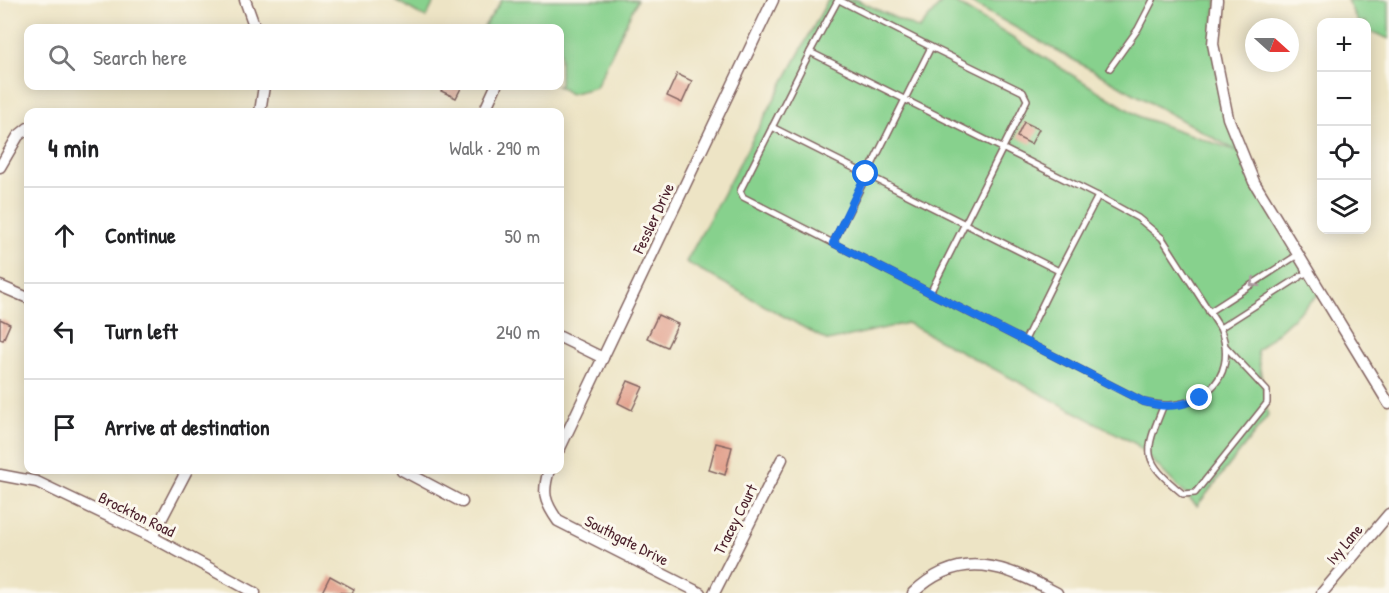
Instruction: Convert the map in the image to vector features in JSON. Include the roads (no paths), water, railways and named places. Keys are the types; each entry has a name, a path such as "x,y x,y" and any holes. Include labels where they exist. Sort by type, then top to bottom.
{"street":[{"path":"245,0 254,24"},
{"name":"Fessler Drive","path":"564,440 773,0"},
{"path":"1217,0 1213,44 1228,118 1254,182 1389,404"},
{"path":"261,108 263,90"},
{"path":"486,108 494,90"},
{"path":"0,167 18,136 24,131"},
{"path":"0,286 24,296"},
{"path":"564,339 603,358"},
{"name":"Tracey Court","path":"714,593 782,459"},
{"path":"152,537 185,474"},
{"path":"410,474 462,502"},
{"name":"Southgate Drive","path":"548,474 543,488 548,506 558,521 700,593"},
{"name":"Brockton Road","path":"0,475 37,482 152,537 255,593"},
{"name":"Ivy Lane","path":"1322,593 1389,514"},
{"path":"913,593 927,580 957,566 978,566 1015,571 1057,593"}],"lane":[{"path":"810,52 905,100 1004,149 1098,196 1138,218 1162,238 1220,328 1226,347 1225,361 1216,382 1200,398 1184,405 1163,407 1144,402 1025,340 930,293 742,196 740,191 810,52 838,0 1026,95 1027,100 1004,149 930,293"},
{"path":"1110,68 1138,29 1153,0"},
{"path":"833,243 931,47"},
{"path":"772,127 1059,271"},
{"path":"1025,340 1098,196"},
{"path":"1209,312 1299,255"},
{"path":"1220,328 1309,271"},
{"path":"1163,407 1149,442 1149,455 1154,465 1183,494 1196,493 1268,403 1266,391 1226,347"}]}
